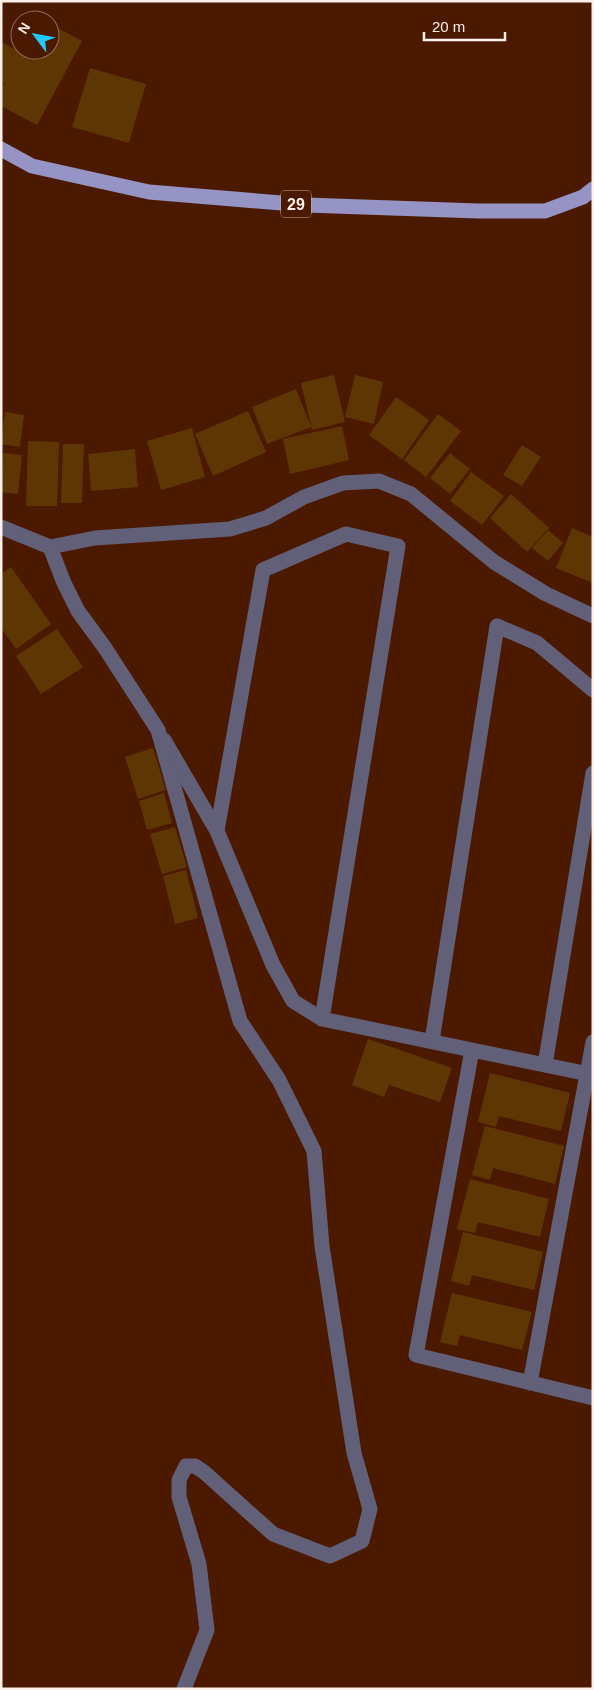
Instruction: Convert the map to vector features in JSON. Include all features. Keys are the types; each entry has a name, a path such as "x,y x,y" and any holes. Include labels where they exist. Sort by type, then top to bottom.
{"main road":[{"name":"29","path":"1,149 32,166 149,192 306,205 478,211 544,211 583,198 593,189"}],"street":[{"path":"1,527 50,547 95,538 230,529 266,518 304,497 342,483 379,481 412,494 494,562 546,594 593,616"},
{"path":"217,832 263,570 346,534 398,546 322,1019"},
{"path":"50,547 64,583 78,611 139,698 217,832 273,965 293,1002 322,1019 590,1075"},
{"path":"432,1042 497,626 537,643 593,690"},
{"path":"158,730 240,1021 279,1080 314,1151 322,1246 352,1443 370,1509 362,1541 330,1556 273,1534 204,1472 195,1466 186,1466 179,1480 178,1497 199,1564 207,1630 184,1689"},
{"path":"545,1065 593,773"},
{"path":"530,1383 590,1075 593,1042"},
{"path":"472,1050 416,1355 593,1398"}],"building":[{"path":"60,29 82,41 37,125 1,106 1,88 4,83 1,82 1,42 10,47 10,60 60,60"},
{"path":"90,68 146,84 129,143 72,127"},
{"path":"334,375 345,422 312,430 301,383"},
{"path":"355,375 383,382 374,424 345,417"},
{"path":"296,389 311,427 267,444 252,407"},
{"path":"396,397 429,420 402,459 369,435"},
{"path":"248,411 266,452 213,476 195,434"},
{"path":"5,412 24,415 20,447 1,444"},
{"path":"438,414 461,431 426,477 404,460"},
{"path":"342,426 349,460 290,474 283,439"},
{"path":"192,428 205,477 161,490 147,441"},
{"path":"28,441 59,442 57,506 26,506"},
{"path":"63,444 84,444 82,503 61,503"},
{"path":"522,445 541,457 522,486 503,475"},
{"path":"135,449 138,487 91,491 88,454"},
{"path":"3,453 22,455 18,494 1,492"},
{"path":"450,453 470,469 450,494 430,478"},
{"path":"471,472 504,496 482,525 450,501"},
{"path":"511,494 549,528 527,552 490,518"},
{"path":"572,528 593,537 593,583 556,568"},
{"path":"548,530 563,543 548,561 532,548"},
{"path":"11,567 51,624 16,649 1,628 1,574"},
{"path":"57,629 83,667 41,694 16,656"},
{"path":"153,748 166,790 138,799 125,757"},
{"path":"164,793 172,823 147,830 139,801"},
{"path":"175,827 187,867 162,874 150,834"},
{"path":"186,870 198,918 175,924 163,876"},
{"path":"368,1039 452,1068 440,1102 389,1085 384,1097 352,1085"},
{"path":"490,1073 570,1093 561,1131 499,1116 496,1127 478,1122"},
{"path":"485,1126 564,1146 555,1184 493,1168 490,1180 472,1175"},
{"path":"470,1179 549,1199 540,1237 478,1222 475,1233 457,1229"},
{"path":"463,1232 543,1252 534,1290 472,1275 469,1286 451,1281"},
{"path":"452,1293 532,1312 522,1350 460,1335 457,1346 440,1342"}]}
